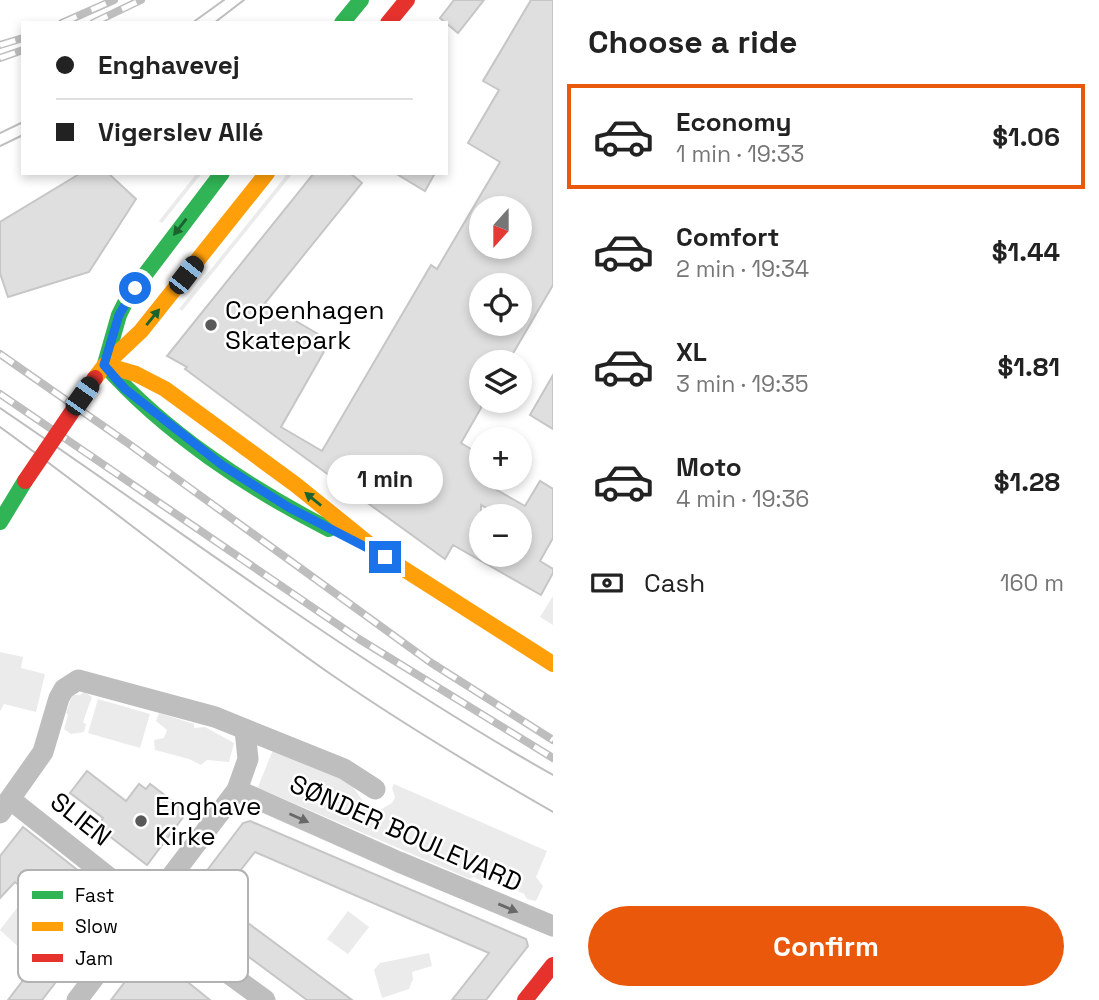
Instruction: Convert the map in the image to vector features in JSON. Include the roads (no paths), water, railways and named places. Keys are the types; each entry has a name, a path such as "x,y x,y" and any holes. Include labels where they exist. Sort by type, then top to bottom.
{"street":[{"path":"344,21 361,0"},
{"path":"390,21 407,0"},
{"path":"104,365 119,315 128,297 220,175"},
{"path":"0,522 104,365 141,331 265,175"},
{"path":"104,365 136,374 165,389 288,479 385,557"},
{"path":"104,365 125,389 148,409 249,483 317,523 385,557 553,664"},
{"path":"0,485 23,484"},
{"name":"SØNDER BOULEVARD","path":"5,806 43,752 58,698 64,689 78,680 215,717 344,769 375,789"},
{"path":"176,870 237,790 248,759 245,730"},
{"name":"SØNDER BOULEVARD","path":"237,790 398,862 553,926"},
{"name":"SLIEN","path":"5,806 97,870"},
{"path":"525,1000 553,965"},
{"path":"77,1000 91,982"},
{"name":"SLIEN","path":"240,982 265,1000"}],"tram line":[{"path":"195,21 224,0"},
{"path":"217,21 244,0"},
{"path":"0,133 21,123"},
{"path":"0,146 21,136"},
{"path":"0,408 341,644 481,733 553,775"},
{"path":"0,427 332,675 441,746 553,812"}],"railway":[{"path":"67,21 114,0"},
{"path":"97,21 141,0"},
{"path":"0,45 21,39"},
{"path":"0,58 21,51"},
{"path":"0,354 430,662 553,740"},
{"path":"0,394 359,639 553,758"}],"place":[{"name":"Copenhagen Skatepark","path":"211,325"},
{"name":"Enghave Kirke","path":"141,821"}]}
